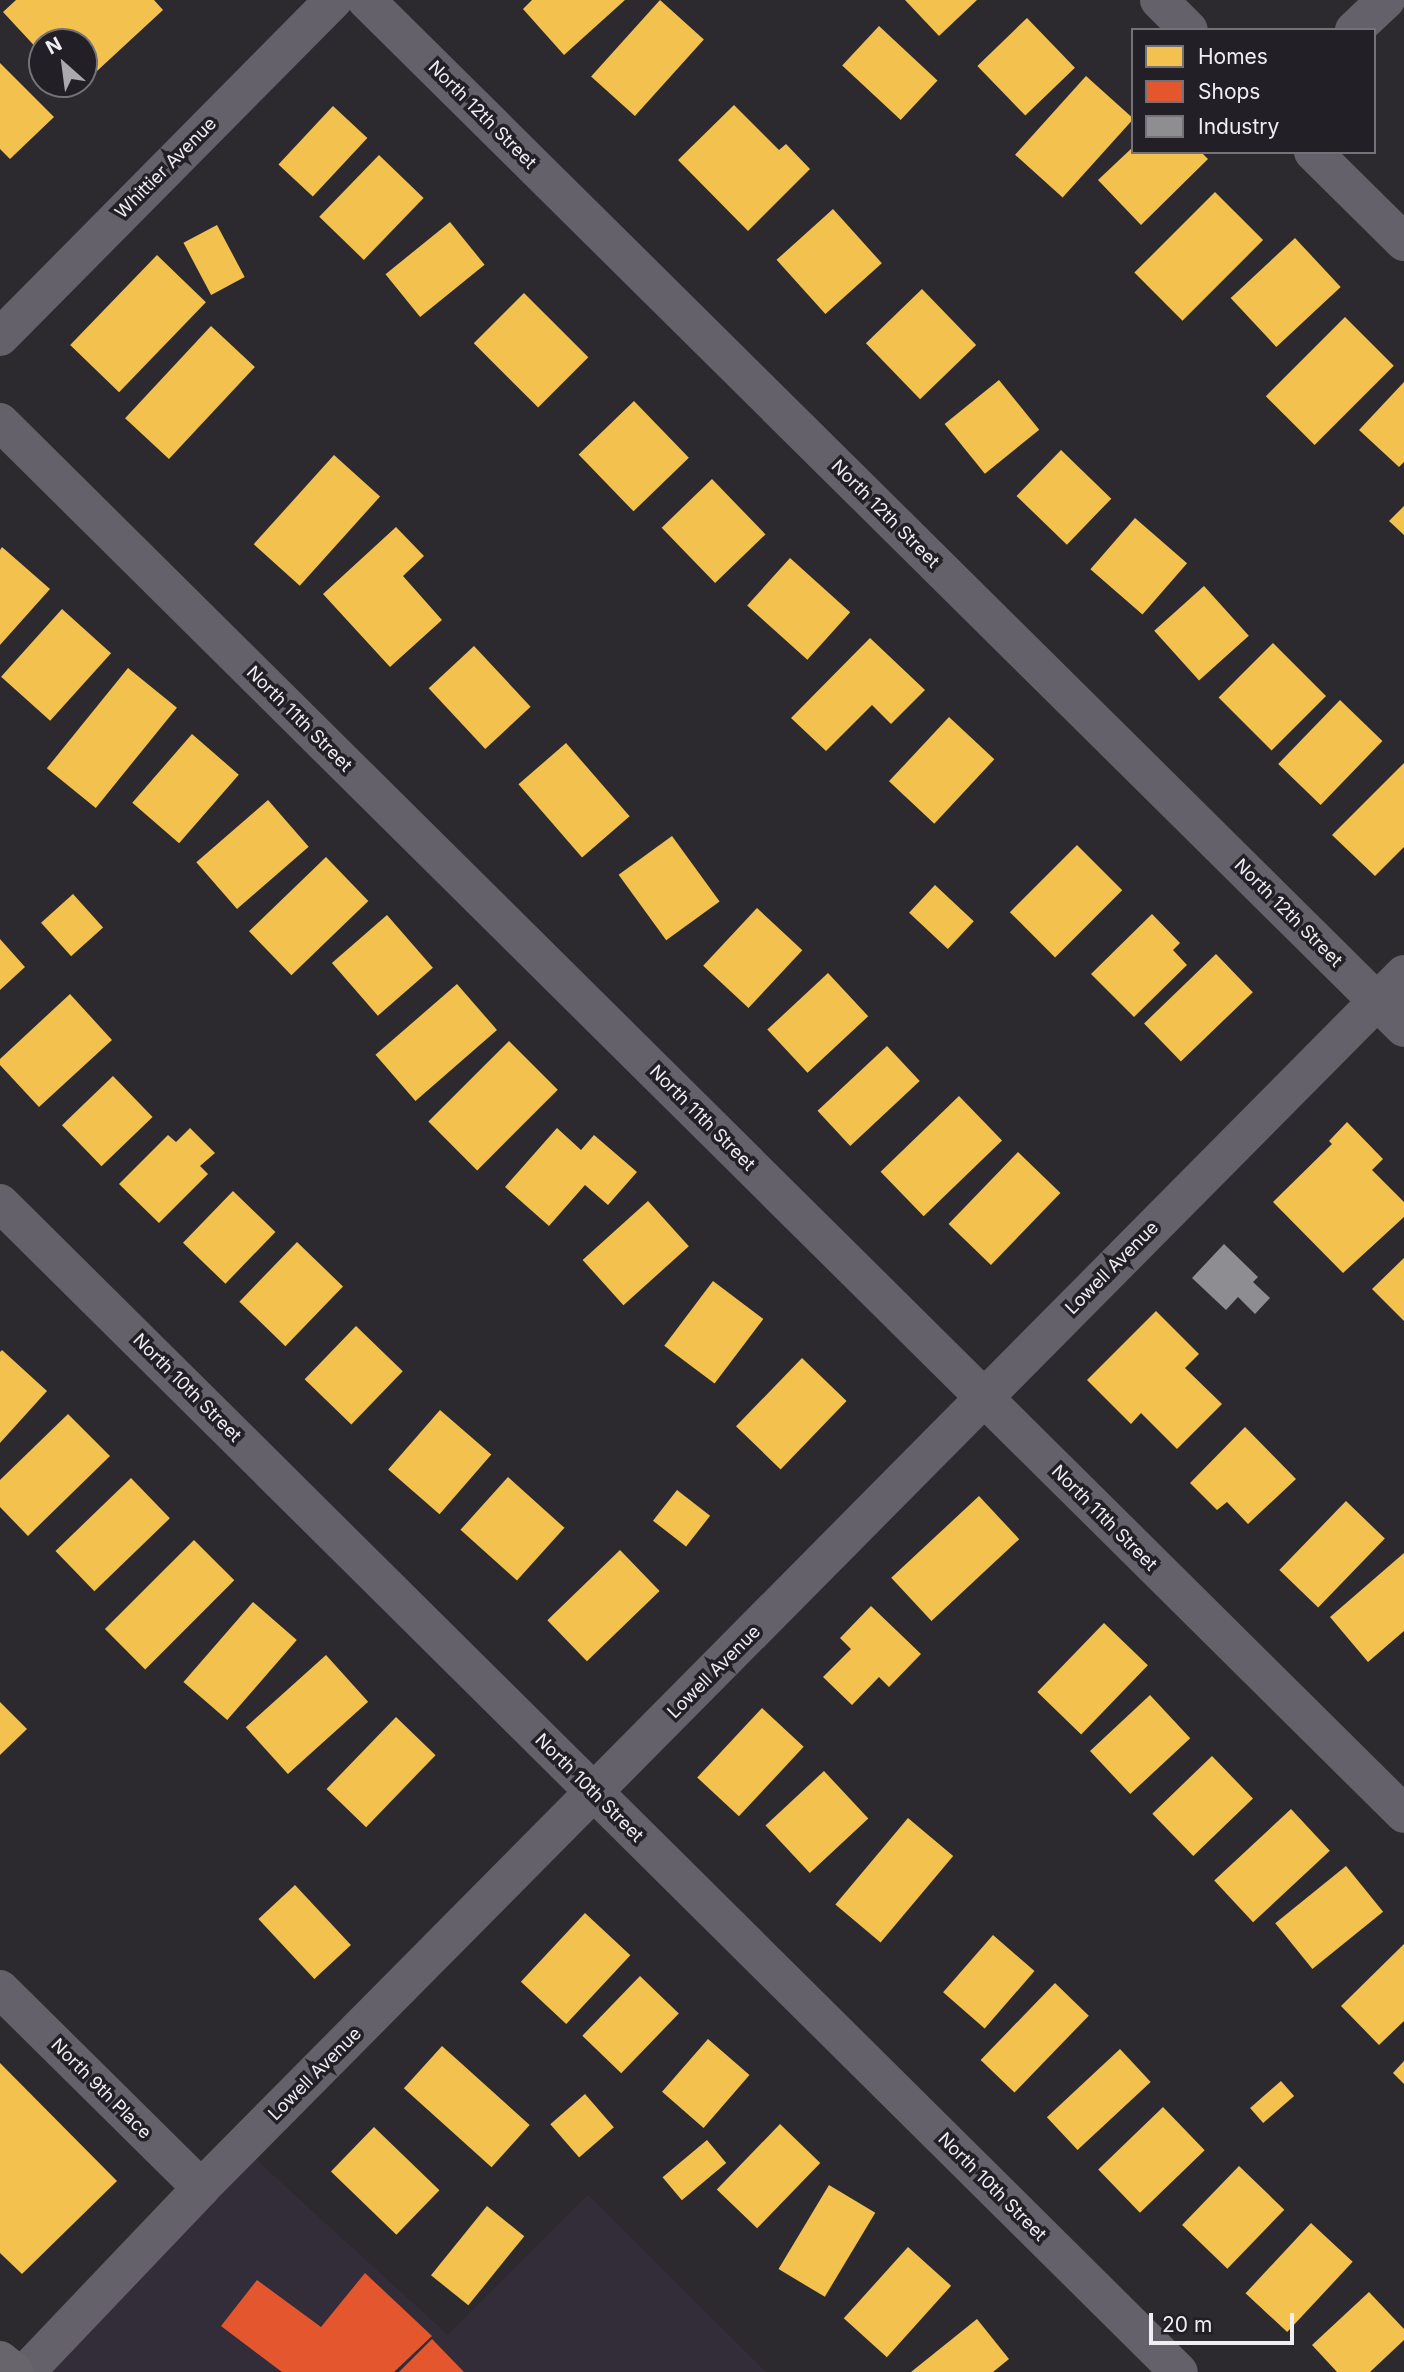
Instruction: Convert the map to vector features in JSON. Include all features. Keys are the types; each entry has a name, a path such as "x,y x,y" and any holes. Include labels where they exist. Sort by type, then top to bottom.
{"main road":[{"path":"0,2360 15,2372"}],"street":[{"name":"Whittier Avenue","path":"0,337 332,0"},
{"name":"North 12th Street","path":"366,0 1404,1028"},
{"path":"1159,0 1187,28"},
{"path":"1356,28 1386,0"},
{"path":"1315,154 1404,242"},
{"name":"North 11th Street","path":"0,422 1404,1814"},
{"name":"Lowell Avenue","path":"26,2372 201,2188 1404,974"},
{"name":"North 10th Street","path":"0,1203 1179,2372"},
{"name":"North 9th Place","path":"0,1989 201,2188"}],"shaded area":[{"path":"250,2154 448,2335 588,2195 766,2372 51,2372"}],"building: Homes":[{"path":"16,0 154,0 163,10 98,70 98,28 28,28 28,39 3,12"},
{"path":"532,0 625,0 564,55 523,9"},
{"path":"660,0 704,39 635,116 591,77"},
{"path":"905,0 977,0 939,36"},
{"path":"1027,18 1075,68 1025,116 977,66"},
{"path":"879,26 938,81 901,120 842,65"},
{"path":"0,63 28,91 28,98 35,98 54,117 10,159 0,149"},
{"path":"1086,76 1131,117 1131,122 1063,198 1015,155"},
{"path":"734,105 779,150 786,144 810,169 748,231 678,160"},
{"path":"333,106 367,138 313,197 278,165"},
{"path":"1131,149 1131,154 1203,154 1208,159 1141,225 1098,180"},
{"path":"379,155 424,198 364,260 319,217"},
{"path":"1215,192 1263,240 1182,321 1134,273"},
{"path":"833,209 882,263 825,314 777,260"},
{"path":"450,222 485,265 420,317 385,274"},
{"path":"217,225 245,277 211,295 183,243"},
{"path":"1295,238 1341,287 1276,347 1231,298"},
{"path":"157,255 206,302 119,392 70,345"},
{"path":"922,289 976,345 920,399 866,343"},
{"path":"524,293 588,357 538,408 474,343"},
{"path":"1345,317 1394,366 1315,445 1266,396"},
{"path":"211,326 255,367 169,459 125,418"},
{"path":"999,380 1039,430 985,474 945,424"},
{"path":"1404,382 1404,462 1399,467 1359,430"},
{"path":"634,401 689,458 633,511 579,454"},
{"path":"1061,450 1111,499 1067,545 1017,496"},
{"path":"334,455 380,496 300,586 254,544"},
{"path":"712,479 765,534 715,583 662,528"},
{"path":"1404,506 1404,535 1389,521"},
{"path":"1135,518 1187,563 1142,615 1090,569"},
{"path":"396,527 424,556 403,576 442,620 390,667 323,594"},
{"path":"2,547 50,589 0,645 0,550"},
{"path":"790,558 850,612 807,660 747,606"},
{"path":"1204,586 1249,636 1199,681 1154,631"},
{"path":"62,609 111,653 50,721 1,677"},
{"path":"870,638 925,690 891,724 872,705 826,751 791,718"},
{"path":"1273,643 1326,696 1272,750 1219,697"},
{"path":"474,646 531,707 485,749 429,688"},
{"path":"128,668 177,708 96,808 47,768"},
{"path":"1340,700 1382,741 1321,805 1278,764"},
{"path":"949,717 994,759 934,824 889,781"},
{"path":"192,734 239,775 179,843 132,803"},
{"path":"566,743 630,816 582,858 518,784"},
{"path":"1404,763 1404,847 1375,876 1332,835"},
{"path":"268,800 309,847 237,909 196,862"},
{"path":"672,836 720,902 666,940 619,875"},
{"path":"1077,845 1122,890 1055,957 1010,912"},
{"path":"326,857 368,901 291,975 249,931"},
{"path":"935,885 974,921 948,949 909,913"},
{"path":"73,894 103,927 71,956 41,923"},
{"path":"757,908 802,950 748,1008 703,966"},
{"path":"1152,914 1180,943 1173,950 1187,965 1134,1017 1091,974"},
{"path":"387,915 433,968 378,1016 332,963"},
{"path":"0,939 25,967 0,990"},
{"path":"1216,954 1253,992 1181,1062 1144,1023"},
{"path":"828,973 868,1016 808,1073 767,1030"},
{"path":"457,984 497,1030 416,1101 375,1055"},
{"path":"70,994 112,1040 39,1107 0,1065 0,1059"},
{"path":"509,1041 558,1090 477,1170 428,1122"},
{"path":"887,1046 920,1081 850,1146 818,1111"},
{"path":"113,1076 153,1117 102,1166 62,1125"},
{"path":"959,1096 1002,1141 924,1216 881,1172"},
{"path":"1347,1122 1383,1159 1372,1170 1404,1202 1404,1217 1343,1273 1273,1202 1332,1144 1329,1141"},
{"path":"190,1128 215,1153 200,1166 208,1174 159,1223 119,1184 168,1135 176,1142"},
{"path":"557,1128 581,1150 594,1135 637,1172 608,1205 585,1185 549,1226 505,1187"},
{"path":"1018,1152 1060,1193 991,1265 949,1224"},
{"path":"233,1191 275,1232 225,1284 183,1243"},
{"path":"648,1201 689,1246 623,1305 583,1260"},
{"path":"297,1242 343,1286 285,1346 239,1302"},
{"path":"1404,1258 1404,1321 1372,1289"},
{"path":"713,1281 763,1319 715,1384 664,1346"},
{"path":"1156,1311 1199,1354 1185,1368 1222,1404 1177,1449 1141,1413 1131,1424 1087,1380"},
{"path":"356,1326 403,1371 351,1424 305,1379"},
{"path":"2,1350 47,1391 0,1443 0,1352"},
{"path":"802,1358 847,1401 781,1469 736,1426"},
{"path":"440,1410 491,1455 439,1514 388,1470"},
{"path":"68,1414 110,1456 28,1536 0,1507 0,1480"},
{"path":"1245,1427 1296,1479 1248,1524 1227,1502 1217,1510 1190,1483"},
{"path":"508,1477 564,1528 517,1581 460,1530"},
{"path":"131,1478 170,1518 94,1591 55,1551"},
{"path":"677,1490 710,1516 686,1547 653,1521"},
{"path":"979,1496 1019,1539 931,1621 891,1578"},
{"path":"1346,1501 1385,1539 1318,1608 1279,1570"},
{"path":"194,1540 234,1580 145,1669 105,1629"},
{"path":"620,1550 660,1591 587,1661 547,1620"},
{"path":"1404,1553 1404,1631 1368,1662 1330,1617"},
{"path":"253,1602 297,1640 227,1720 183,1682"},
{"path":"871,1606 921,1654 889,1687 879,1677 852,1705 823,1677 851,1649 840,1638"},
{"path":"1104,1623 1148,1665 1081,1734 1037,1692"},
{"path":"326,1655 368,1702 288,1774 246,1727"},
{"path":"1150,1695 1190,1738 1130,1794 1090,1751"},
{"path":"0,1702 27,1729 0,1755"},
{"path":"762,1708 804,1747 739,1816 697,1777"},
{"path":"396,1717 436,1755 366,1827 327,1789"},
{"path":"1212,1756 1253,1798 1193,1856 1152,1814"},
{"path":"824,1771 868,1819 810,1873 765,1826"},
{"path":"1291,1809 1330,1851 1253,1922 1214,1881"},
{"path":"908,1818 953,1856 881,1942 835,1905"},
{"path":"1346,1866 1383,1912 1312,1969 1275,1923"},
{"path":"295,1885 351,1945 314,1979 258,1919"},
{"path":"585,1913 630,1955 566,2024 521,1982"},
{"path":"993,1935 1035,1971 985,2028 943,1992"},
{"path":"1404,1944 1404,2021 1379,2045 1341,2006"},
{"path":"640,1976 679,2014 621,2073 582,2036"},
{"path":"1055,1983 1089,2016 1014,2093 981,2060"},
{"path":"708,2039 750,2075 704,2128 662,2092"},
{"path":"442,2046 530,2125 492,2167 404,2088"},
{"path":"1120,2049 1151,2082 1078,2150 1047,2117"},
{"path":"1404,2061 1404,2084 1393,2073"},
{"path":"0,2063 117,2181 22,2274 0,2253"},
{"path":"1281,2081 1294,2096 1263,2123 1250,2108"},
{"path":"585,2094 614,2127 579,2157 550,2124"},
{"path":"1163,2107 1205,2150 1140,2213 1098,2170"},
{"path":"780,2124 820,2163 757,2228 717,2189"},
{"path":"374,2127 439,2190 396,2235 331,2172"},
{"path":"707,2140 726,2163 682,2200 663,2177"},
{"path":"1239,2166 1284,2210 1227,2269 1182,2225"},
{"path":"829,2185 875,2213 825,2297 779,2269"},
{"path":"487,2206 524,2236 468,2305 431,2275"},
{"path":"1311,2223 1353,2262 1287,2332 1246,2293"},
{"path":"908,2247 951,2286 887,2357 844,2318"},
{"path":"1369,2292 1404,2329 1404,2340 1370,2372 1337,2372 1312,2345"},
{"path":"977,2319 1009,2359 993,2372 911,2372"}],"building: Shops":[{"path":"365,2273 432,2336 394,2372 282,2372 221,2326 257,2280 321,2327"},
{"path":"432,2339 464,2372 399,2372"}],"building: Industry":[{"path":"1224,1244 1258,1277 1253,1282 1270,1298 1255,1314 1238,1297 1226,1310 1192,1278"}]}
